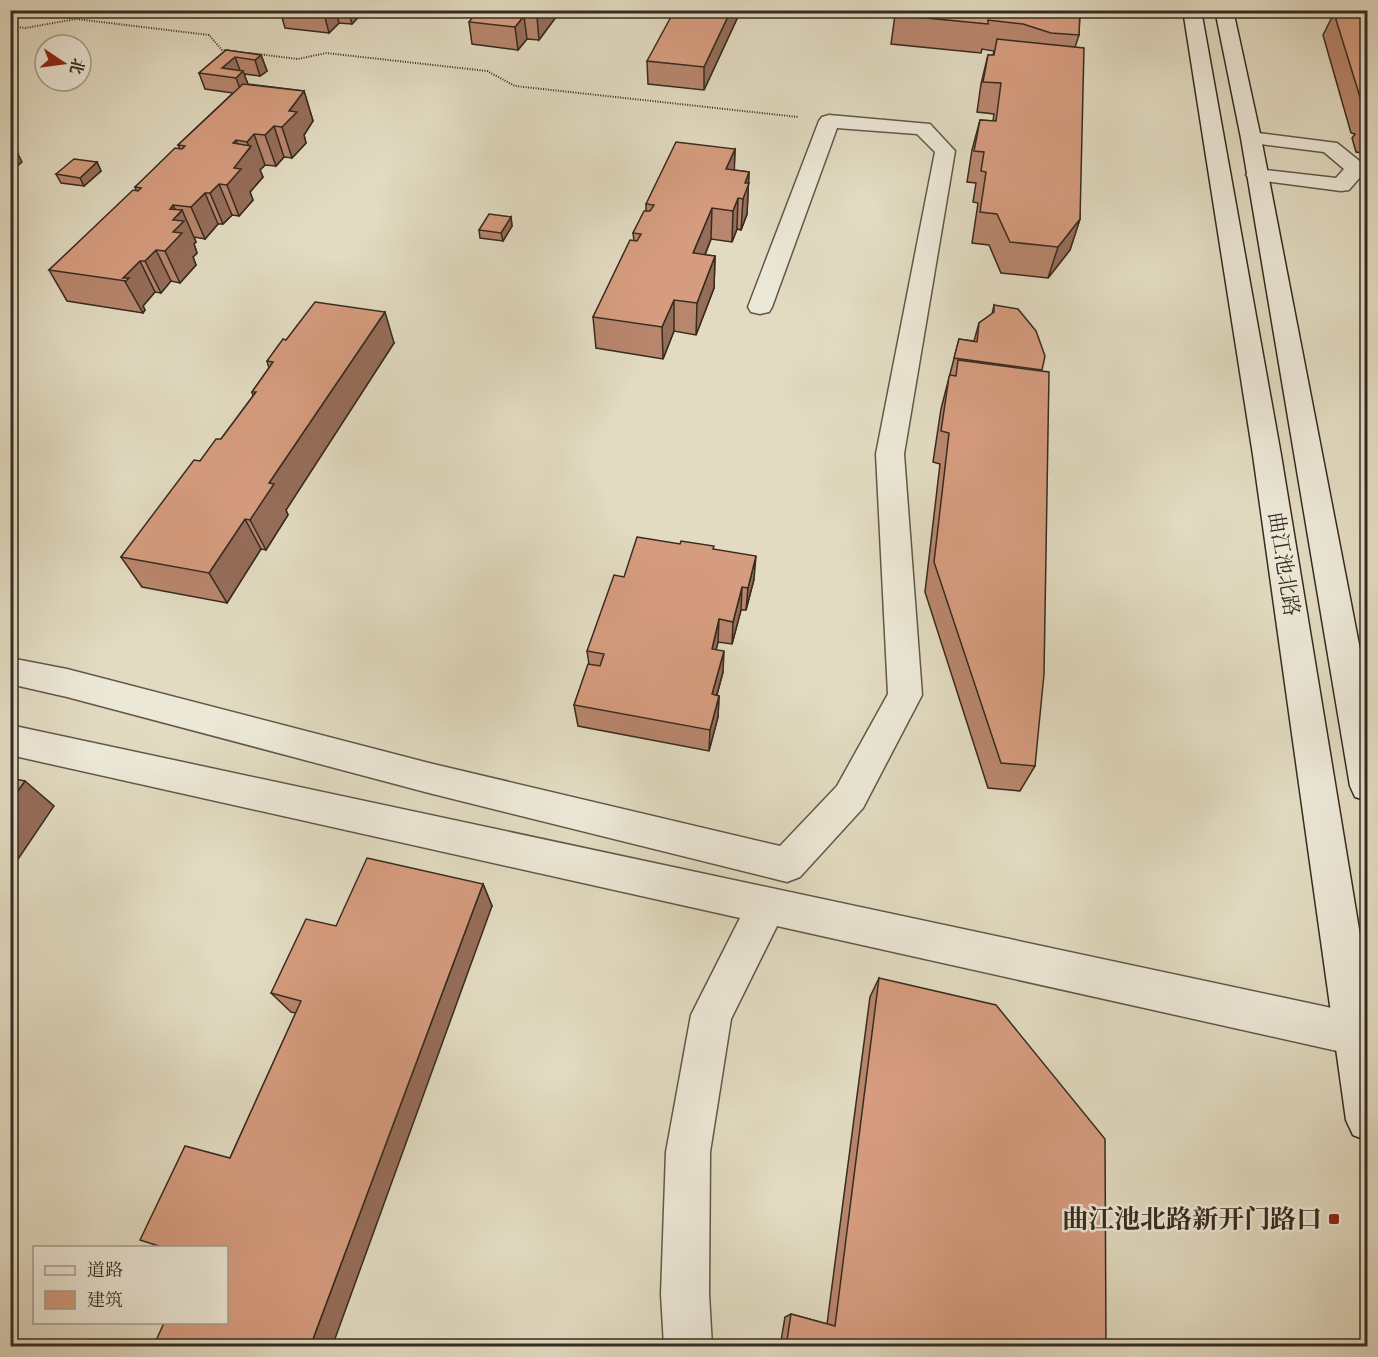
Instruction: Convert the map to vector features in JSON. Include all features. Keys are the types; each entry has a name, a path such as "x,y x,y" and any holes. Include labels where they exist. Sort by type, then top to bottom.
{"street":[{"name":"曲江池北路","path":"1192,10 1267,455 1368,1120"},
{"name":"曲江池北路","path":"1224,10 1251,138 1368,786"},
{"path":"10,670 418,775 787,865 850,797 905,695 890,454 945,151 923,128 829,121 760,307"},
{"path":"1251,138 1330,147 1362,169 1341,185 1257,175"},
{"path":"10,740 1355,1034"},
{"path":"688,1347 685,1294 688,1152 711,1015 767,906"}],"path":[{"path":"10,26 25,28 76,19 209,35 222,50 233,51"},
{"path":"244,52 298,59 326,53 487,71 515,86 829,121"}],"building":[{"path":"483,10 542,10 537,17 524,16 515,27 469,22 474,15 478,16"},
{"path":"684,10 731,10 704,67 647,61 672,15 681,16"},
{"path":"896,10 1080,10 1079,35 1051,33 1023,24 988,20 988,24 895,15"},
{"path":"1334,13 1368,16 1368,110 1364,110"},
{"path":"997,39 1084,48 1080,219 1058,247 1010,242 997,214 980,212 986,172 981,171 984,152 974,151 980,120 996,121 1001,83 983,82 988,55 994,55"},
{"path":"226,50 261,55 255,60 235,57 222,68 243,71 236,78 199,73"},
{"path":"243,84 304,91 289,111 297,112 282,127 274,126 265,135 254,134 247,142 236,140 233,143 251,146 234,168 241,169 227,185 219,184 210,193 205,193 191,207 173,205 170,209 182,210 173,220 184,221 173,232 182,233 165,251 156,250 145,261 140,261 123,278 129,278 126,281 49,270 133,190 138,191 141,188 135,187 175,148 182,149 185,146 178,145"},
{"path":"1361,122 1368,123 1368,136 1365,136"},
{"path":"676,142 735,149 726,169 749,172 745,183 749,183 743,199 738,198 733,211 712,208 693,253 715,256 697,303 674,300 662,327 593,317 630,240 637,241 641,234 633,233 644,211 650,211 654,205 646,204"},
{"path":"10,153 18,154 10,160"},
{"path":"74,159 97,162 80,178 56,174"},
{"path":"489,214 511,217 501,233 479,230"},
{"path":"315,302 385,312 269,483 274,484 250,520 245,519 209,573 121,557 194,460 200,461 216,439 221,439 256,392 252,392 273,362 267,361"},
{"path":"994,305 1018,309 1036,331 1045,356 1042,370 954,358 959,339 977,342 979,323 994,312"},
{"path":"958,360 1049,372 1044,674 1035,766 1001,763 934,562 949,433 941,431 949,377 950,375 956,376"},
{"path":"637,537 680,544 681,541 714,546 713,549 756,556 748,588 742,587 733,622 719,619 712,649 724,651 712,694 719,696 710,730 574,705 588,664 600,666 604,654 587,651 614,575 624,577"},
{"path":"10,778 25,781 10,802"},
{"path":"367,858 483,884 310,1347 153,1347 164,1324 228,1324 228,1246 159,1246 140,1240 185,1146 230,1158 301,1001 271,993 306,919 336,926"},
{"path":"879,978 996,1005 1105,1139 1106,1347 786,1347 791,1314 835,1326"}],"place":[{"name":"曲江池北路新开门路口","path":"1334,1219"}]}
